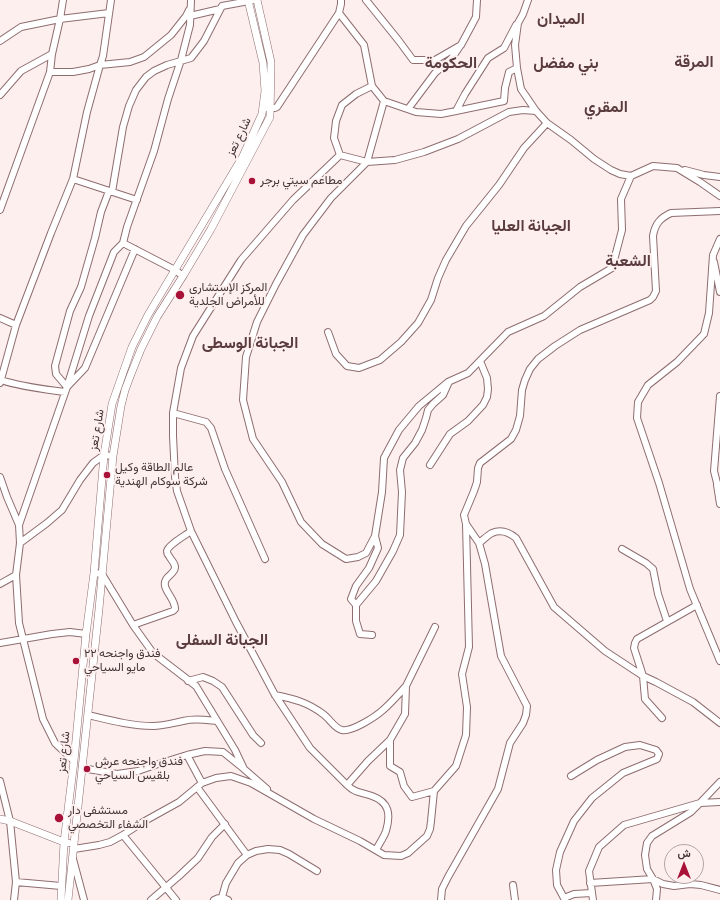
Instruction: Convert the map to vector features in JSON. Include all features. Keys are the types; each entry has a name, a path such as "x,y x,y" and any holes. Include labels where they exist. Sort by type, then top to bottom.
{"main road":[{"name":"شارع تعز","path":"68,900 88,715 113,456 121,406 125,390 141,349 157,317 211,229 270,117 267,108 263,63 250,0"},
{"name":"شارع تعز","path":"60,900 64,842 94,573 104,455 112,404 132,347 148,315 242,156 262,114 267,108 270,62 257,0"},
{"path":"0,819 10,821 74,846"}],"street":[{"path":"0,210 50,72 52,54 63,0"},
{"path":"66,389 26,386 0,381 16,325 73,179 88,112 103,56 111,0"},
{"path":"66,389 56,374 55,366 70,311 82,287 96,238 101,212 111,192 123,128 129,106 136,90 146,77 154,71 167,65 191,58 204,42 222,6 250,0"},
{"path":"267,108 278,107 339,13 341,0"},
{"path":"366,0 413,60 435,60 461,45"},
{"path":"408,109 435,73 452,58 461,45 476,17 477,0"},
{"path":"456,111 488,58 504,48 524,14 528,0"},
{"path":"19,525 66,389 88,316 114,252 123,244 127,227 154,151 168,99 182,60 190,25 191,1"},
{"path":"50,72 73,72 100,65 130,62 144,57 171,34 186,16 191,1"},
{"path":"190,16 220,9"},
{"path":"0,41 21,27 60,19 109,13"},
{"path":"339,13 364,45 372,86 384,100 416,112 441,114 504,101 505,88 509,72 517,68"},
{"path":"518,23 515,45 521,89 536,112 547,123 594,159 611,170 620,174 631,176 653,166 677,168 704,175 720,177"},
{"path":"0,95 21,71 52,54"},
{"path":"340,155 334,138 336,121 342,105 356,94 372,86"},
{"path":"384,100 367,162 331,198 303,235 257,322 246,357 243,400 253,439 282,482 301,522 322,544 346,559 352,559 366,553 375,536 382,492 384,458 399,430 419,406 448,382 468,373 508,332 544,316 580,287 612,268 622,230 621,199 631,176"},
{"path":"340,155 367,162 395,160 424,152 458,139 509,112 523,110 536,112"},
{"path":"328,332 336,354 348,366 359,368 380,360 401,342 418,323 431,300 446,260 466,226 499,185 524,148 547,123"},
{"path":"340,155 293,200 241,260 193,336 181,368 174,413 176,484 191,531 236,622 275,695 310,748 346,785 352,790 373,796 384,803 387,808 389,815 386,832 376,850"},
{"path":"677,168 720,196"},
{"path":"73,179 137,200"},
{"path":"74,846 99,845 110,842 179,802 199,785 216,778 231,776 251,783 314,819 360,840 384,855 401,856 408,853 427,836 430,829 434,791 456,766 466,735 467,707 462,674 469,647 466,524 464,515 477,482 480,463 512,439 520,416 522,390 525,380 530,369 538,358 580,330 650,300 653,297 656,291 653,236 658,222 672,213 720,211"},
{"path":"720,239 713,255 709,313 704,334 676,362 648,385 638,402 637,418 659,484 690,589 720,661"},
{"path":"123,244 175,270 183,276"},
{"path":"66,389 85,368 135,249"},
{"path":"713,255 720,292"},
{"path":"0,318 16,325"},
{"path":"430,464 450,434 468,421 483,405 487,397 487,378 480,361"},
{"path":"356,605 376,581 400,535 402,492 400,470 404,458 416,443 428,410 443,395 448,382"},
{"path":"720,396 714,471 718,485 720,504"},
{"path":"174,413 206,422 211,428 225,469 265,559"},
{"path":"20,543 62,510 80,480 93,463 104,455 113,456"},
{"path":"0,477 6,497 19,525 20,543 16,575 19,623 43,719 55,743 74,761"},
{"path":"441,900 442,890 448,877 498,789 510,742 523,723 527,706 501,656 485,564 479,543 466,524"},
{"path":"133,625 175,609 175,605 165,582 167,577 176,567 167,551 169,546 191,531"},
{"path":"479,543 493,533 510,533 516,538 554,607 605,651 643,676 693,702 720,723"},
{"path":"372,635 360,634 356,621 356,605 352,599 356,586 369,568 378,548 375,536"},
{"path":"622,548 653,569 658,594 667,621"},
{"path":"94,573 102,574 133,625 153,653 196,686 235,750 244,769"},
{"path":"0,584 16,575"},
{"path":"662,718 645,699 643,676 634,648 635,643 637,639 697,605"},
{"path":"275,695 308,703 325,715 337,728 349,730 383,711 406,686 435,627"},
{"path":"0,643 17,641 23,638 70,632 86,634"},
{"path":"188,681 203,677 213,680 222,687 253,735 261,743"},
{"path":"346,785 390,740 405,714 406,686"},
{"path":"88,715 136,725 153,726 169,725 184,720 200,719 217,721"},
{"path":"390,740 390,766 400,772 404,786 412,796 434,791"},
{"path":"571,776 597,760 625,747 640,745 656,750 659,754 657,759 623,773 592,798 574,821 560,852 556,870 557,885 565,899 574,894 592,893"},
{"path":"82,768 117,774 138,771 187,755 205,751 223,752 276,797"},
{"path":"187,755 199,785 247,855"},
{"path":"0,781 10,821 16,882 14,900"},
{"path":"656,900 657,889 647,869 645,855 647,843 652,836 691,812 720,782"},
{"path":"593,900 589,872 599,847 624,825 700,803 720,802"},
{"path":"151,900 198,858 212,837 225,824"},
{"path":"123,835 176,900"},
{"path":"214,900 218,898 225,899 226,883 238,863 247,855 256,851 268,849 280,850 317,871"},
{"path":"73,858 84,900"},
{"path":"590,883 653,879 664,884 674,886 690,884 720,890"},
{"path":"16,882 61,886"},
{"path":"512,885 516,900"}],"place":[{"name":"مطاعم سيتي برجر","path":"252,181"},
{"name":"المركز الإستشاري للأمراض الجلدية","path":"180,295"},
{"name":"عالم الطاقة وكيل شركة سوكام الهندية","path":"107,475"},
{"name":"فندق واجنحه ٢٢ مايو السياحي","path":"76,661"},
{"name":"فندق واجنحه عرش بلقيس السياحي","path":"87,769"},
{"name":"مستشفى دار الشفاء التخصصي","path":"59,818"}],"district":[{"name":"الميدان","path":"561,19"},
{"name":"المرقة","path":"694,62"},
{"name":"الحكومة","path":"451,63"},
{"name":"بني مفضل","path":"566,63"},
{"name":"المقري","path":"606,107"},
{"name":"الجبانة العليا","path":"531,226"},
{"name":"الشعبة","path":"628,261"},
{"name":"الجبانة الوسطى","path":"250,343"},
{"name":"الجبانة السفلى","path":"222,640"}]}
